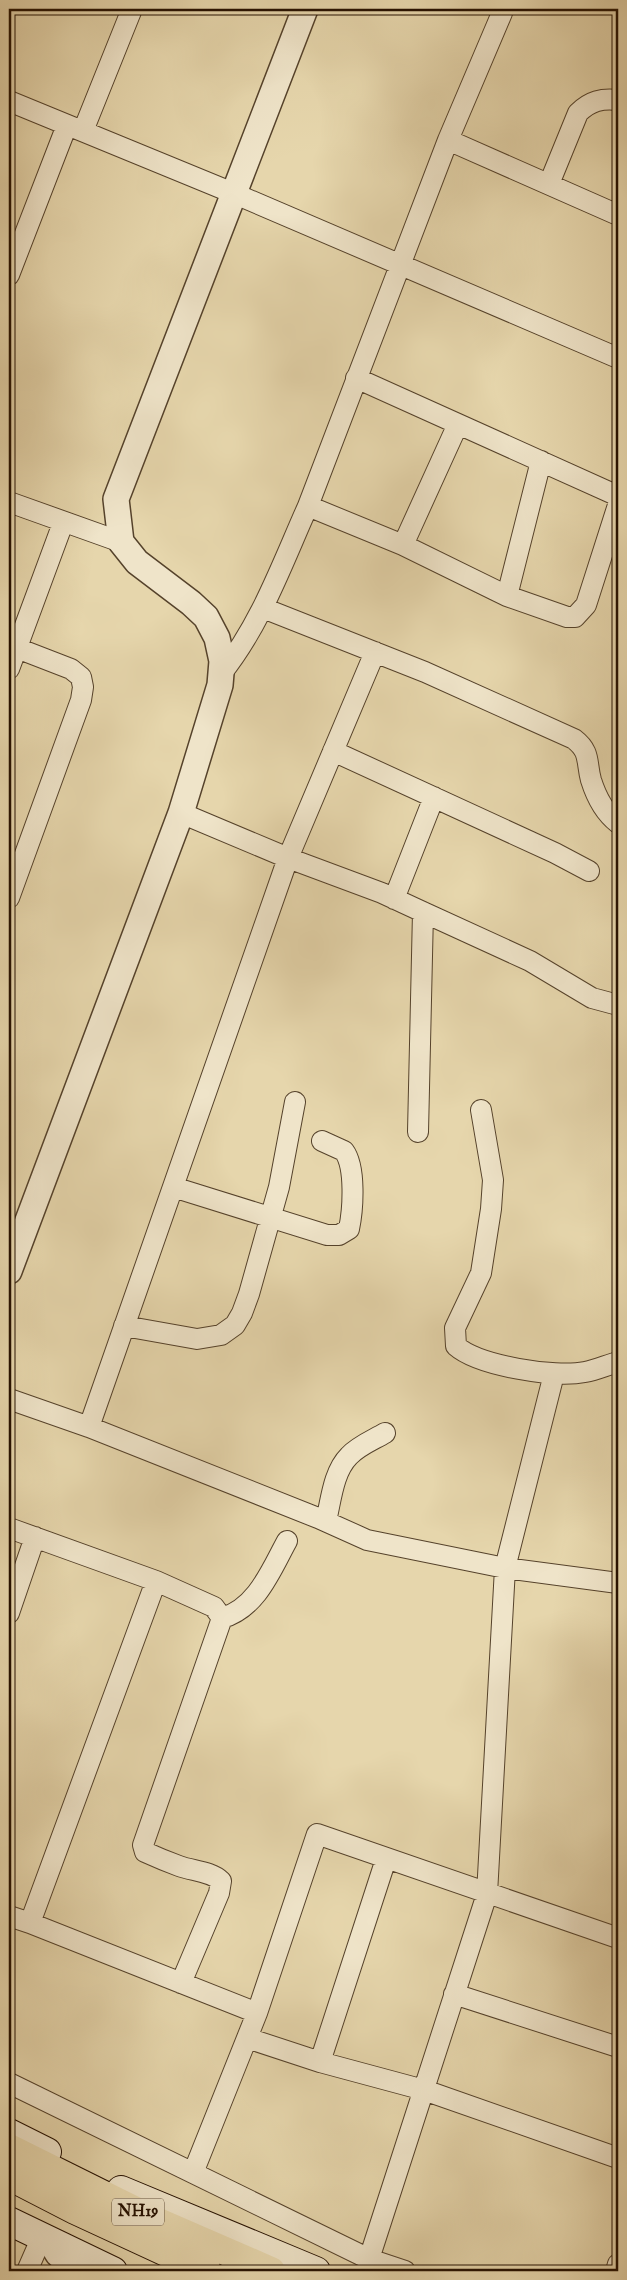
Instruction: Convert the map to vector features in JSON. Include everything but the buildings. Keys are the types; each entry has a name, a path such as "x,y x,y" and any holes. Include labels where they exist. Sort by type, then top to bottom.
{"highway":[{"name":"NH19","path":"9,2148 156,2221 270,2271"},
{"name":"NH19","path":"9,2176 75,2210 207,2271"}],"main road":[{"path":"9,2132 131,2195 316,2271"},
{"path":"9,2221 46,2241 113,2271"}],"street":[{"path":"9,275 15,241 75,128 132,9"},
{"path":"9,1271 181,813 220,685 222,661 217,638 206,617 191,603 137,562 121,542 116,499 305,9"},
{"path":"221,674 240,651 263,608 308,506 399,264 448,140 502,13"},
{"path":"549,184 578,113 587,105 601,99 618,100"},
{"path":"9,101 233,193 618,358"},
{"path":"448,140 618,214"},
{"path":"356,378 618,496"},
{"path":"404,545 458,424"},
{"path":"507,596 542,461"},
{"path":"9,502 63,523 121,542"},
{"path":"308,506 404,545 507,596 575,618 580,615 586,605 618,505"},
{"path":"9,669 13,647 63,523"},
{"path":"263,608 425,672 574,739 583,746 587,755 591,780 598,797 605,810 618,823"},
{"path":"9,898 81,700 83,688 81,677 71,669 13,647"},
{"path":"89,1427 288,858 375,652"},
{"path":"333,751 555,853 589,871"},
{"path":"394,899 434,797"},
{"path":"181,813 288,858 394,899 530,961 592,998 618,1005"},
{"path":"418,1132 423,912"},
{"path":"124,1326 197,1339 221,1335 234,1325 242,1313 249,1294 268,1218 278,1187 295,1102"},
{"path":"482,1110 493,1180 491,1208 481,1273 455,1328 454,1342 465,1354 532,1372 554,1374 584,1372 618,1362"},
{"path":"173,1188 327,1235 339,1235 349,1229 352,1205 350,1164 344,1151 322,1141"},
{"path":"369,2260 486,1894 505,1568 554,1374"},
{"path":"9,1399 89,1427 326,1521 367,1540 505,1568 618,1583"},
{"path":"326,1521 334,1487 344,1462 350,1455 385,1433"},
{"path":"9,1528 156,1581 214,1607 222,1618"},
{"path":"9,1614 36,1537"},
{"path":"182,1983 219,1892 220,1881 216,1876 181,1867 145,1852 142,1844 222,1618 240,1611 248,1605 287,1541"},
{"path":"30,1923 156,1581"},
{"path":"193,2173 257,2013 317,1834 486,1894 618,1938"},
{"path":"320,2062 386,1859"},
{"path":"9,1916 257,2013"},
{"path":"454,1994 618,2047"},
{"path":"247,2038 320,2062 424,2090 618,2158"},
{"path":"9,2083 369,2260 405,2271"},
{"path":"27,2271 46,2241 77,2271"},
{"path":"616,2271 618,2264"}]}
